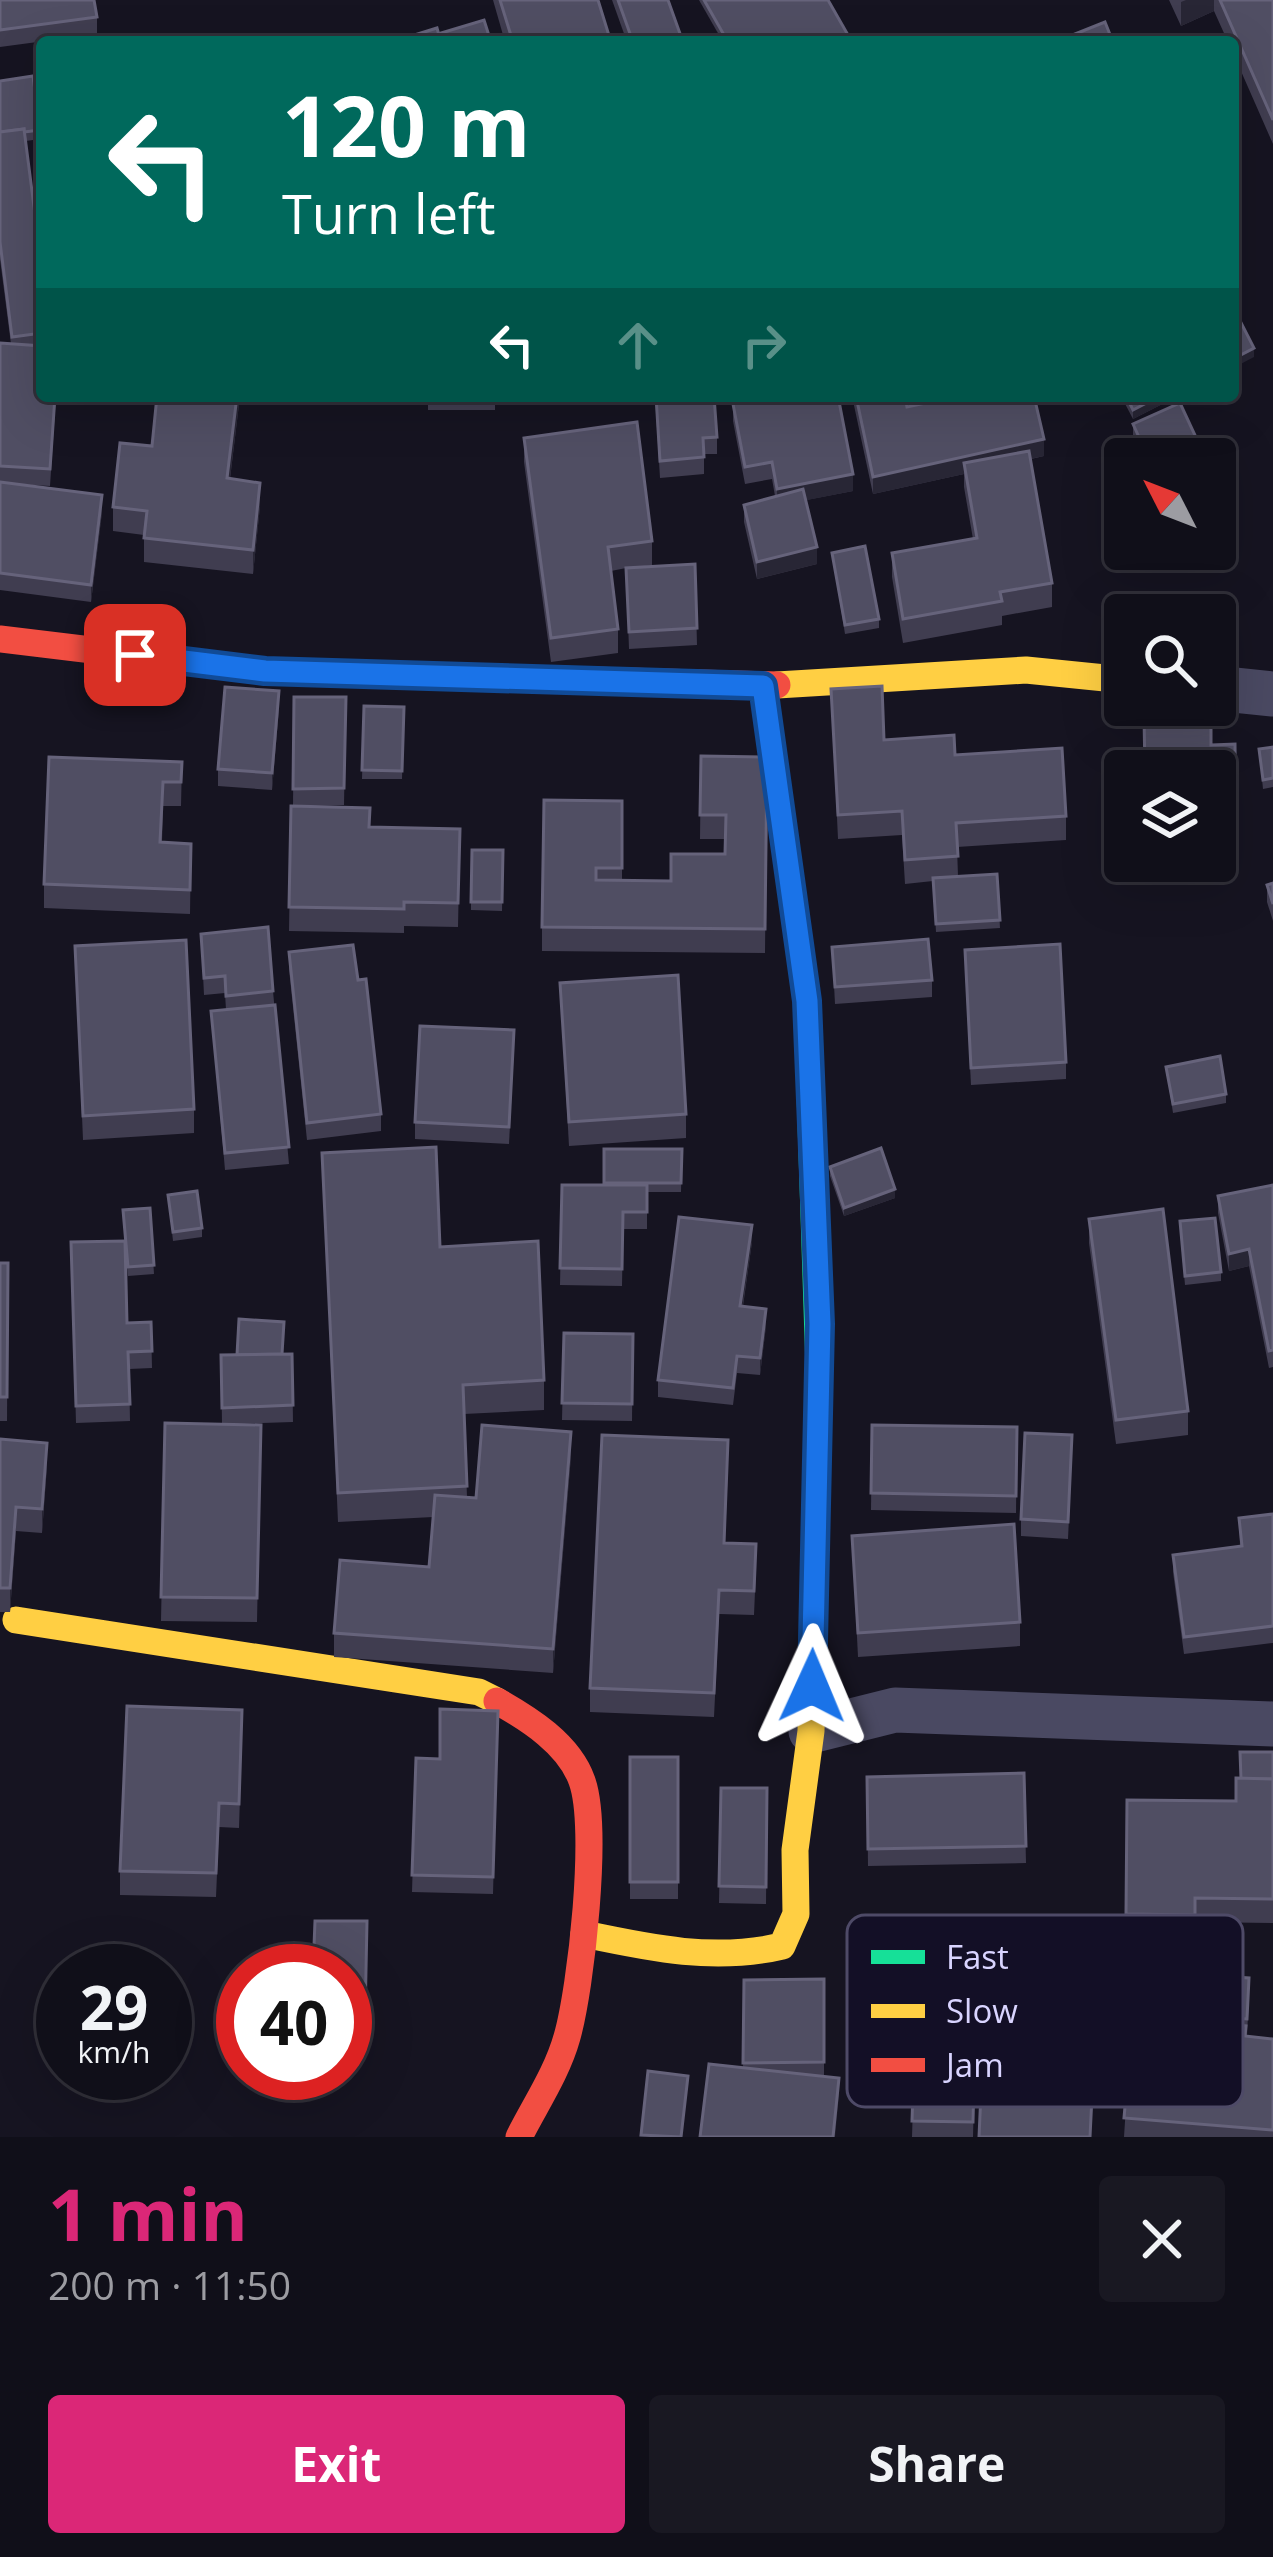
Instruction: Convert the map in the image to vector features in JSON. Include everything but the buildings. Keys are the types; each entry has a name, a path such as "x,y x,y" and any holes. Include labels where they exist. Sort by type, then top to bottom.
{"street":[{"path":"0,639 265,671 763,686 1026,670 1104,678"},
{"path":"584,1934 639,1946 751,1956 782,1946 796,1915 795,1850 811,1731 820,1324 807,1001 763,686"},
{"path":"1236,690 1273,694"},
{"path":"16,1620 479,1692 527,1716 560,1748 585,1784 584,1934 567,2036 519,2137"},
{"path":"811,1731 895,1710 1273,1724"}],"traffic: fast":[{"path":"763,686 807,1001 819,1369"}],"traffic: slow":[{"path":"777,685 1026,670 1104,678"},
{"path":"584,1934 683,1951 757,1951 782,1946 796,1914 795,1850 811,1731 819,1369"},
{"path":"16,1620 479,1692 497,1701"}],"traffic: jam":[{"path":"0,639 265,671 777,685"},
{"path":"497,1701 535,1724 568,1755 582,1781 589,1834 582,1947 567,2037 519,2137"}],"route":[{"path":"135,655 265,671 763,686 807,1001 820,1324 812,1686"}]}
